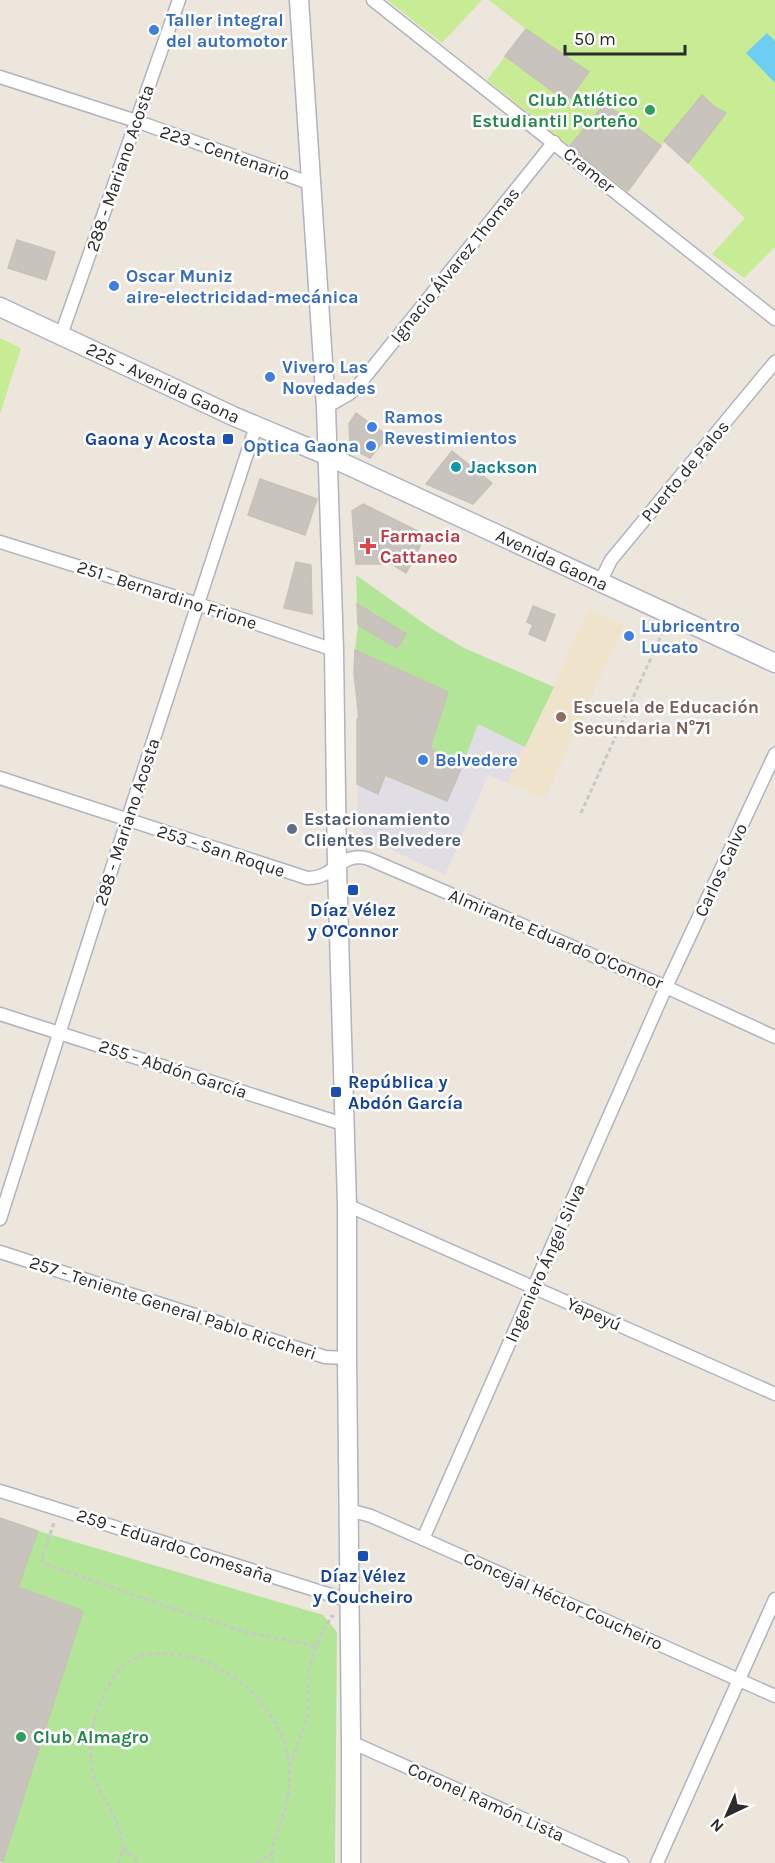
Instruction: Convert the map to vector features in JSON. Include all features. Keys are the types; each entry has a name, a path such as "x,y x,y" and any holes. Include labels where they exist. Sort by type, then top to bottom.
{"main road":[{"path":"299,0 326,407 334,650 337,867 347,1204 351,1742 349,1863"},
{"name":"225 - Avenida Gaona","path":"0,307 256,426 328,456"},
{"name":"Avenida Gaona","path":"328,456 775,663"}],"street":[{"name":"288 - Mariano Acosta","path":"61,335 179,0"},
{"name":"Cramer","path":"373,0 775,319"},
{"name":"223 - Centenario","path":"0,77 136,121 312,183"},
{"name":"Ignacio Álvarez Thomas","path":"326,407 357,387 554,142"},
{"name":"Puerto de Palos","path":"600,582 611,560 775,362"},
{"name":"288 - Mariano Acosta","path":"0,1219 256,426"},
{"name":"251 - Bernardino Frione","path":"0,542 198,604 334,650"},
{"name":"Carlos Calvo","path":"666,987 775,754"},
{"name":"253 - San Roque","path":"0,778 307,878 314,879 324,876 337,867"},
{"name":"Almirante Eduardo O'Connor","path":"337,867 358,855 369,859 666,987 775,1037"},
{"name":"Ingeniero Ángel Silva","path":"423,1539 666,987"},
{"name":"255 - Abdón García","path":"0,1014 346,1125"},
{"name":"Yapeyú","path":"347,1204 775,1394"},
{"name":"257 - Teniente General Pablo Riccheri","path":"0,1252 325,1357 347,1358"},
{"name":"259 - Eduardo Comesaña","path":"0,1491 350,1601"},
{"name":"Concejal Héctor Coucheiro","path":"349,1510 371,1516 775,1696"},
{"path":"657,1863 775,1599"},
{"name":"Coronel Ramón Lista","path":"351,1742 622,1863"}],"path":[{"path":"581,813 663,629"},
{"path":"58,1510 42,1557 43,1563 174,1610 246,1632 316,1646"},
{"path":"290,1768 308,1714 309,1668 319,1638 332,1616"},
{"path":"118,1863 123,1848 117,1822 94,1777 91,1756 94,1717 114,1677 127,1662 143,1655 161,1653 198,1659 219,1667 237,1679 253,1694 281,1734 290,1768 289,1786 286,1807 271,1854 272,1863"},
{"path":"123,1848 138,1863"},
{"path":"256,1863 271,1854"}],"shaded area":[{"name":"Escuela de Educación Secundaria N°71","path":"589,609 624,625 545,799 507,783"},
{"path":"357,694 463,764 477,723 525,747 507,783 488,775 445,875 365,837 358,825"}],"green space":[{"path":"387,0 482,0 442,43"},
{"name":"Club Atlético Estudiantil Porteño","path":"489,0 775,0 775,247 744,278 712,254 745,218 665,141 627,192 487,80 526,29"},
{"path":"0,338 21,348 0,414"},
{"path":"356,575 429,627 464,648 554,687 525,747 478,724 463,764 428,747 448,692 355,650 358,625 396,648 406,634 357,604"},
{"path":"38,1531 323,1615 337,1632 335,1863 2,1863 83,1611 18,1587"}],"water":[{"path":"767,33 775,41 775,83 746,53"}],"building":[{"path":"526,29 589,72 567,102 505,56"},
{"path":"702,95 726,113 688,163 664,141"},
{"path":"605,103 661,146 628,191 570,146"},
{"path":"17,240 55,252 46,280 8,268"},
{"path":"356,413 388,436 370,458 356,451 350,442 349,424"},
{"name":"Jackson","path":"452,451 492,483 473,504 426,484"},
{"path":"260,479 317,499 305,535 248,515"},
{"path":"363,504 426,535 406,573 392,564 356,564 352,511"},
{"path":"296,562 311,565 312,614 284,608"},
{"path":"357,604 406,634 397,648 358,625"},
{"path":"533,606 555,615 545,641 529,634 533,625 527,622"},
{"path":"355,650 448,692 430,748 463,764 447,801 385,775 378,794 357,784 357,719 359,719 354,672"},
{"name":"Club Almagro","path":"0,1518 38,1531 18,1587 83,1611 3,1861 0,1861"}],"place":[{"name":"Taller integral del automotor","path":"154,30"},
{"name":"Club Atlético Estudiantil Porteño","path":"650,110"},
{"name":"Oscar Muniz aire-electricidad-mecánica","path":"114,286"},
{"name":"Vivero Las Novedades","path":"270,377"},
{"name":"Ramos Revestimientos","path":"372,427"},
{"name":"Gaona y Acosta","path":"228,439"},
{"name":"Optica Gaona","path":"371,446"},
{"name":"Jackson","path":"456,467"},
{"name":"Farmacia Cattaneo","path":"368,546"},
{"name":"Lubricentro Lucato","path":"629,636"},
{"name":"Escuela de Educación Secundaria N°71","path":"561,717"},
{"name":"Belvedere","path":"423,760"},
{"name":"Estacionamiento Clientes Belvedere","path":"292,829"},
{"name":"Díaz Vélez y O'Connor","path":"353,890"},
{"name":"República y Abdón García","path":"336,1092"},
{"name":"Díaz Vélez y Coucheiro","path":"363,1556"},
{"name":"Club Almagro","path":"21,1737"}]}
